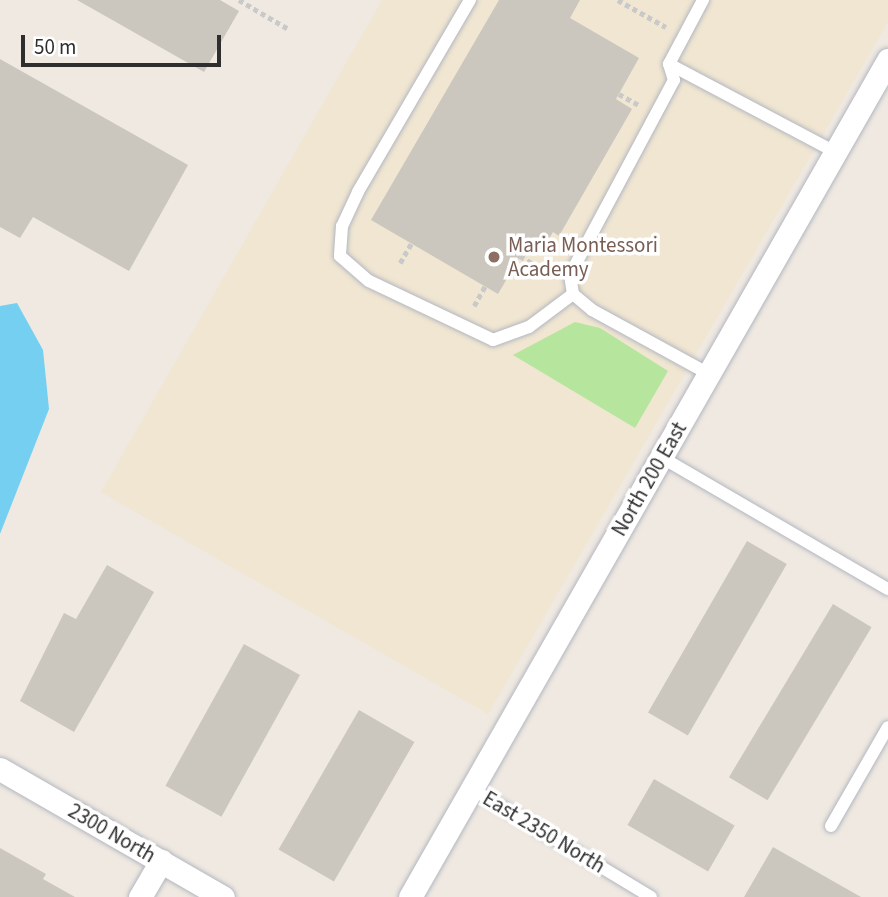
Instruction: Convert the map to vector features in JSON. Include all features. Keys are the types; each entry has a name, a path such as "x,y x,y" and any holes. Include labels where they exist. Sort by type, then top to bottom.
{"street":[{"name":"North 200 East","path":"410,897 888,60"},
{"name":"2300 North","path":"0,769 223,897"},
{"path":"140,897 161,861"}],"lane":[{"path":"470,0 358,192 342,226 340,256 369,281 493,340 529,327 573,294"},
{"path":"704,0 670,64 674,80 570,275 573,294 592,310 709,374"},
{"path":"670,64 835,152"},
{"path":"661,457 888,589"},
{"path":"831,826 888,727"},
{"name":"East 2350 North","path":"472,789 651,897"}],"path":[{"path":"239,0 287,28"},
{"path":"618,0 666,27"},
{"path":"619,94 639,105"},
{"path":"400,263 411,244"},
{"path":"520,256 547,272"},
{"path":"474,306 485,286"}],"shaded area":[{"name":"Maria Montessori Academy","path":"382,0 888,0 888,22 488,714 101,492"}],"green space":[{"path":"575,322 600,328 668,371 635,428 513,355"}],"water":[{"path":"17,303 43,350 49,409 0,534 0,306"}],"building":[{"path":"77,0 220,0 239,11 204,72"},
{"name":"Maria Montessori Academy","path":"499,0 580,0 570,18 639,58 616,99 632,109 559,236 553,232 539,256 525,248 498,294 371,220"},
{"path":"0,59 188,165 129,271 33,217 20,238 0,227"},
{"path":"747,541 787,564 688,735 648,712"},
{"path":"107,565 154,592 74,732 20,701 64,613 76,619"},
{"path":"833,604 872,627 768,800 729,777"},
{"path":"244,644 300,675 221,817 165,786"},
{"path":"359,710 414,742 334,881 278,849"},
{"path":"654,779 735,826 708,871 628,825"},
{"path":"773,847 861,897 744,897"},
{"path":"0,848 46,874 43,879 75,897 0,897"}],"place":[{"name":"Maria Montessori Academy","path":"494,257"}]}
